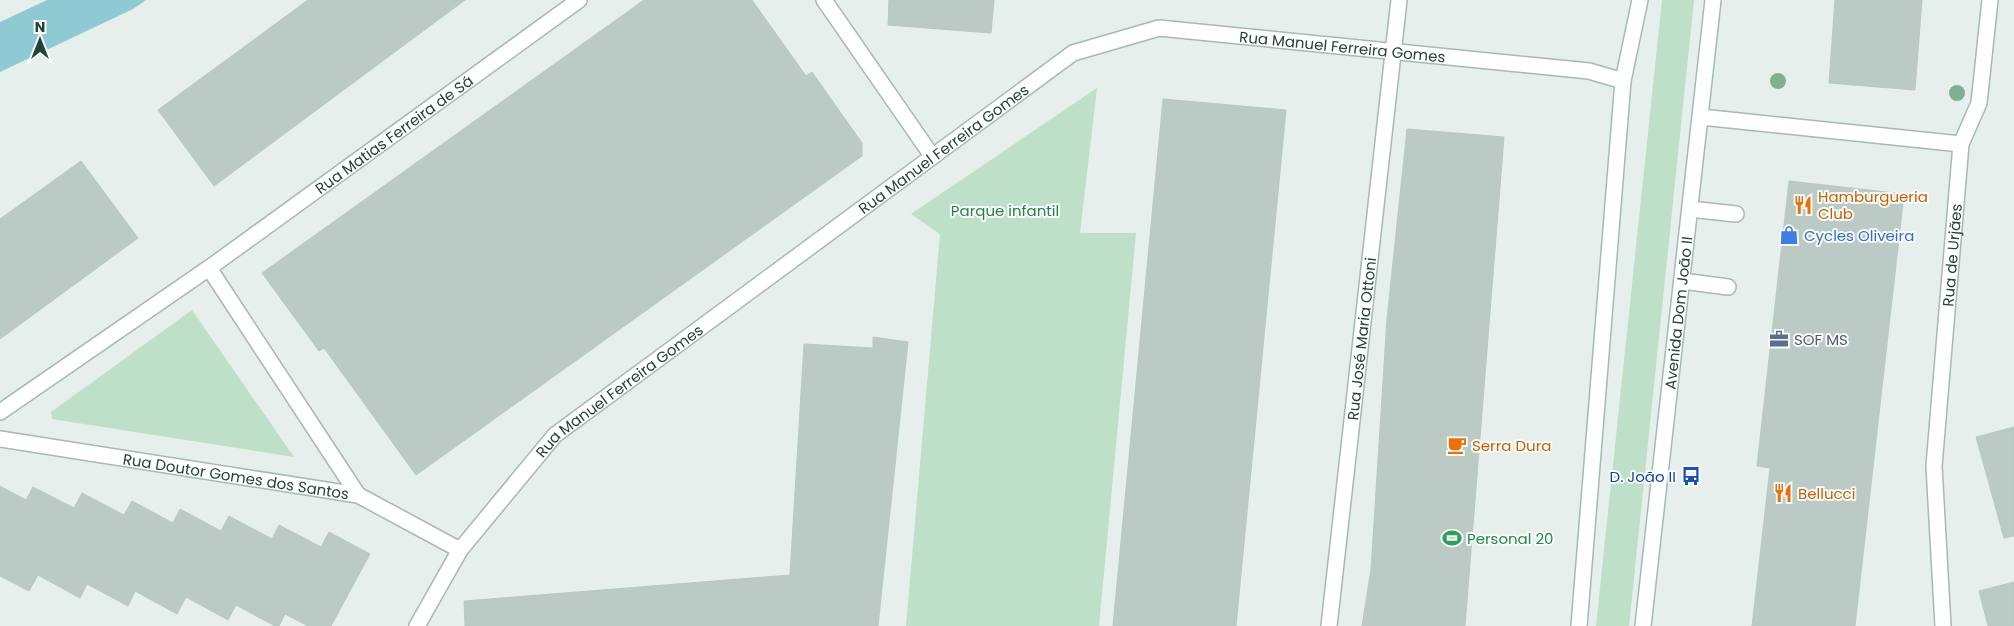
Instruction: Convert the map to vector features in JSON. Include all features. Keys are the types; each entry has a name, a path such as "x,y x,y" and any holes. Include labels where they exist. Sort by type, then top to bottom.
{"street":[{"name":"Rua Matias Ferreira de Sá","path":"0,412 208,268 579,0"},
{"path":"824,0 932,156"},
{"path":"1393,53 1399,0"},
{"path":"1579,626 1624,81 1640,0"},
{"name":"Avenida Dom João II","path":"1643,626 1713,0"},
{"name":"Rua de Urjães","path":"1943,626 1934,466 1961,144 1979,103 1990,0"},
{"name":"Rua Manuel Ferreira Gomes","path":"417,626 460,550 555,435 1074,53 1159,28 1393,53 1589,71 1624,81"},
{"name":"Rua José Maria Ottoni","path":"1329,626 1393,53"},
{"path":"1701,117 1961,144"},
{"path":"1690,209 1736,214"},
{"path":"208,268 358,495"},
{"path":"1682,281 1728,287"},
{"name":"Rua Doutor Gomes dos Santos","path":"0,439 358,495 460,550"}],"green space":[{"path":"1662,0 1694,0 1629,626 1596,626"},
{"name":"Parque infantil","path":"1097,88 1080,233 1136,233 1099,626 906,626 940,234 911,214"},
{"path":"192,310 294,457 52,419 51,412"}],"water":[{"path":"47,0 146,0 133,9 0,72 0,22"}],"building":[{"path":"308,0 465,0 214,186 158,110"},
{"path":"644,0 752,0 806,76 812,72 862,143 862,156 416,475 324,348 319,351 262,273"},
{"path":"889,0 994,0 991,33 888,25"},
{"path":"1835,0 1922,0 1915,90 1829,83"},
{"path":"1163,99 1286,110 1236,626 1113,626"},
{"path":"1407,129 1504,137 1465,626 1362,626 1371,569 1387,319"},
{"path":"81,161 138,238 0,339 0,219"},
{"path":"1789,181 1904,194 1855,626 1752,626 1770,468 1757,466"},
{"path":"873,337 908,342 878,626 465,626 464,601 790,575 804,344 873,348"},
{"path":"2014,427 2014,536 2004,538 1976,437"},
{"path":"0,486 26,500 33,487 74,508 82,493 124,515 132,501 173,523 180,509 221,531 229,516 272,539 279,525 321,547 329,532 370,554 331,626 308,626 285,614 279,626 275,626 236,605 228,620 186,597 177,614 135,591 128,606 87,584 80,598 38,575 29,591 0,576"},
{"path":"2014,582 2014,626 1988,626 1979,591"}],"place":[{"name":"Hamburgueria Club","path":"1803,205"},
{"name":"Cycles Oliveira","path":"1789,235"},
{"name":"SOF MS","path":"1779,339"},
{"name":"Serra Dura","path":"1457,445"},
{"name":"D. João II","path":"1691,476"},
{"name":"Bellucci","path":"1783,493"},
{"name":"Personal 20","path":"1452,538"}]}
